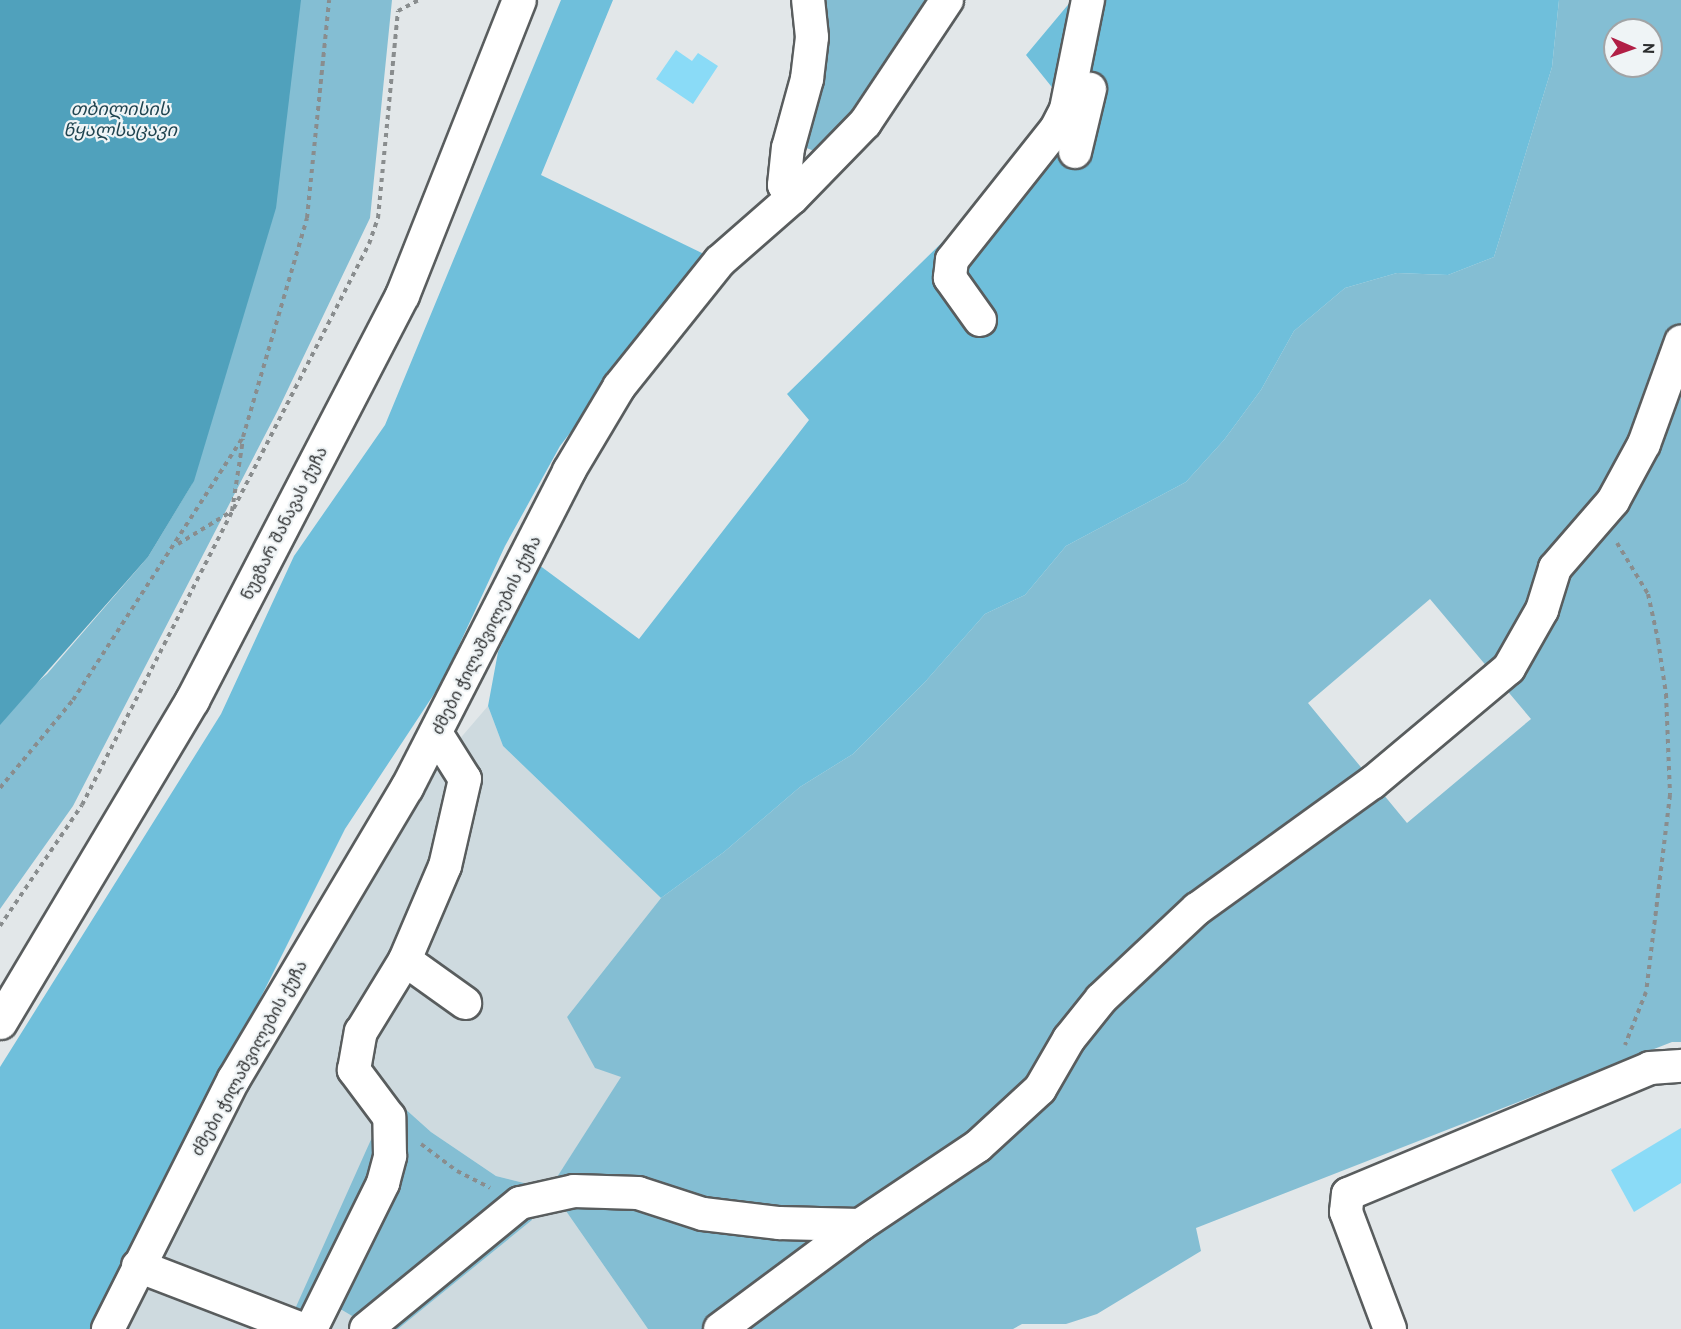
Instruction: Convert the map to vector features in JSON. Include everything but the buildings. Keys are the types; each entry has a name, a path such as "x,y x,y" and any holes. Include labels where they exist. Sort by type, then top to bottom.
{"main road":[{"name":"ნუგზარ შანავას ქუჩა","path":"0,1022 192,699 402,295 519,0"}],"street":[{"path":"792,198 784,185 788,148 807,79 812,37 808,0"},
{"name":"ძმები ჭილაშვილების ქუჩა","path":"108,1329 234,1079 436,734 569,471 619,387 720,261 792,198 865,123 947,0"},
{"path":"980,320 950,278 952,260 1056,129 1066,109 1088,0"},
{"path":"1075,152 1110,0"},
{"path":"720,1329 860,1225 978,1146 1040,1089 1069,1039 1101,999 1197,909 1372,783 1509,668 1542,610 1555,568 1613,501 1644,444 1681,342"},
{"path":"311,1329 383,1183 390,1156 389,1117 354,1070 361,1032 405,960 445,866 465,779 436,734"},
{"path":"405,960 465,1002"},
{"path":"1390,1329 1346,1212 1348,1194 1650,1068 1681,1066"},
{"path":"366,1329 520,1203 574,1191 638,1193 703,1214 779,1223 860,1225"},
{"path":"138,1266 302,1329"}],"path":[{"path":"232,511 243,437 307,218 329,0"},
{"path":"0,926 82,805 369,244 378,218 398,11 419,0"},
{"path":"0,788 73,700 177,544 243,437"},
{"path":"177,544 232,511"},
{"path":"1596,519 1615,541 1648,594 1666,694 1670,795 1646,992 1610,1085"},
{"path":"389,1117 457,1171 520,1203"}],"shaded area":[{"path":"279,0 392,0 370,218 278,410 73,806 0,909 0,714 47,674 148,557 192,484"},
{"path":"561,0 613,0 541,175 706,255 560,446 505,546 442,682 345,829 95,1329 0,1329 0,1067 221,714 294,556 385,425"},
{"path":"818,0 930,0 875,84 832,140 814,151 804,147"},
{"path":"1072,0 1559,0 1552,67 1494,257 1448,275 1397,273 1345,288 1294,331 1261,390 1224,440 1186,482 1066,546 1025,595 985,614 925,682 853,754 800,787 724,852 661,898 503,746 488,706 498,652 539,565 639,639 809,420 787,394 1009,177 1059,96 1026,55"},
{"path":"1559,0 1681,0 1681,1042 1672,1042 1196,1228 1201,1251 1097,1314 1066,1324 1022,1324 1013,1329 648,1329 550,1188 621,1077 595,1068 567,1017 661,898 724,852 800,787 853,754 925,682 985,614 1025,595 1066,546 1186,482 1224,440 1261,390 1294,331 1345,288 1397,273 1448,275 1494,257 1552,67","holes":["1430,599 1531,719 1407,823 1308,703"]},
{"path":"488,706 503,746 661,898 567,1017 622,1077 550,1188 648,1329 398,1329 532,1220 528,1184 496,1176 431,1132 402,1106 296,1309 342,1310 374,1329 125,1329 233,1103 433,770"},
{"path":"402,1106 431,1132 496,1176 528,1184 532,1220 398,1329 374,1329 342,1310 295,1309 378,1124"}],"water":[{"name":"თბილისის წყალსაცავი","path":"0,0 301,0 276,208 194,481 148,557 0,725"}]}
